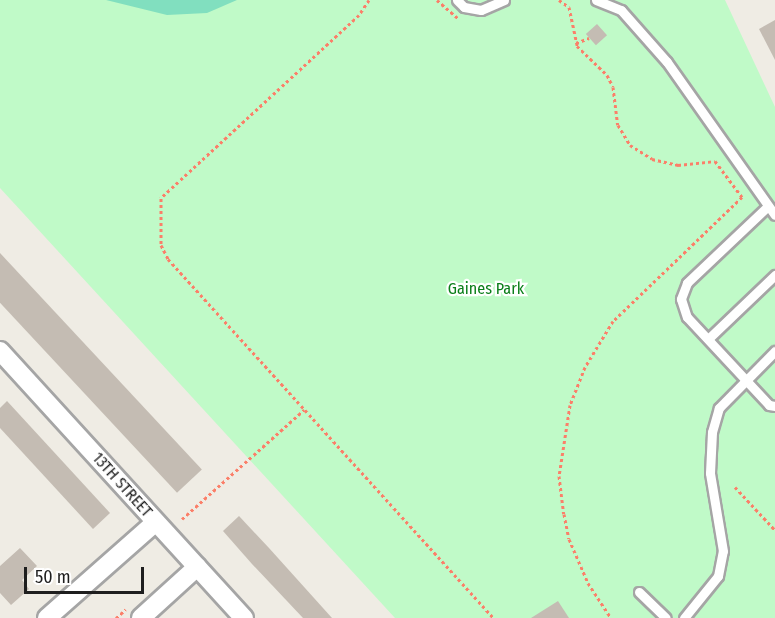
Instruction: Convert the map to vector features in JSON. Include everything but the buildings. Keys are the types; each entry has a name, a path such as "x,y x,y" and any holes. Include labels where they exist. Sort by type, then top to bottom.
{"street":[{"name":"13TH STREET","path":"0,351 244,618"},
{"path":"47,618 156,522"},
{"path":"141,618 197,567"}],"lane":[{"path":"457,0 464,7 481,10 504,0"},
{"path":"597,0 621,10 667,62 775,215"},
{"path":"768,206 687,283 681,299 687,317 769,405 775,406"},
{"path":"708,339 775,275"},
{"path":"684,618 718,576 723,551 710,473 711,432 719,408 775,351"},
{"path":"639,592 666,618"}],"path":[{"path":"369,0 359,15 170,189 159,207 158,231 168,259 493,618"},
{"path":"559,0 569,7 576,43 607,75 613,87 618,125 630,145 652,159 678,165 715,161 742,197 613,321 596,345 570,405 559,476 564,514 569,539 588,583 611,618"},
{"path":"576,43 589,38"},
{"path":"182,519 304,410"},
{"path":"735,487 775,530"}],"green space":[{"name":"Gaines Park","path":"0,0 725,0 775,107 775,618 395,618 0,188"},
{"path":"106,0 237,0 207,13 167,15"}]}
